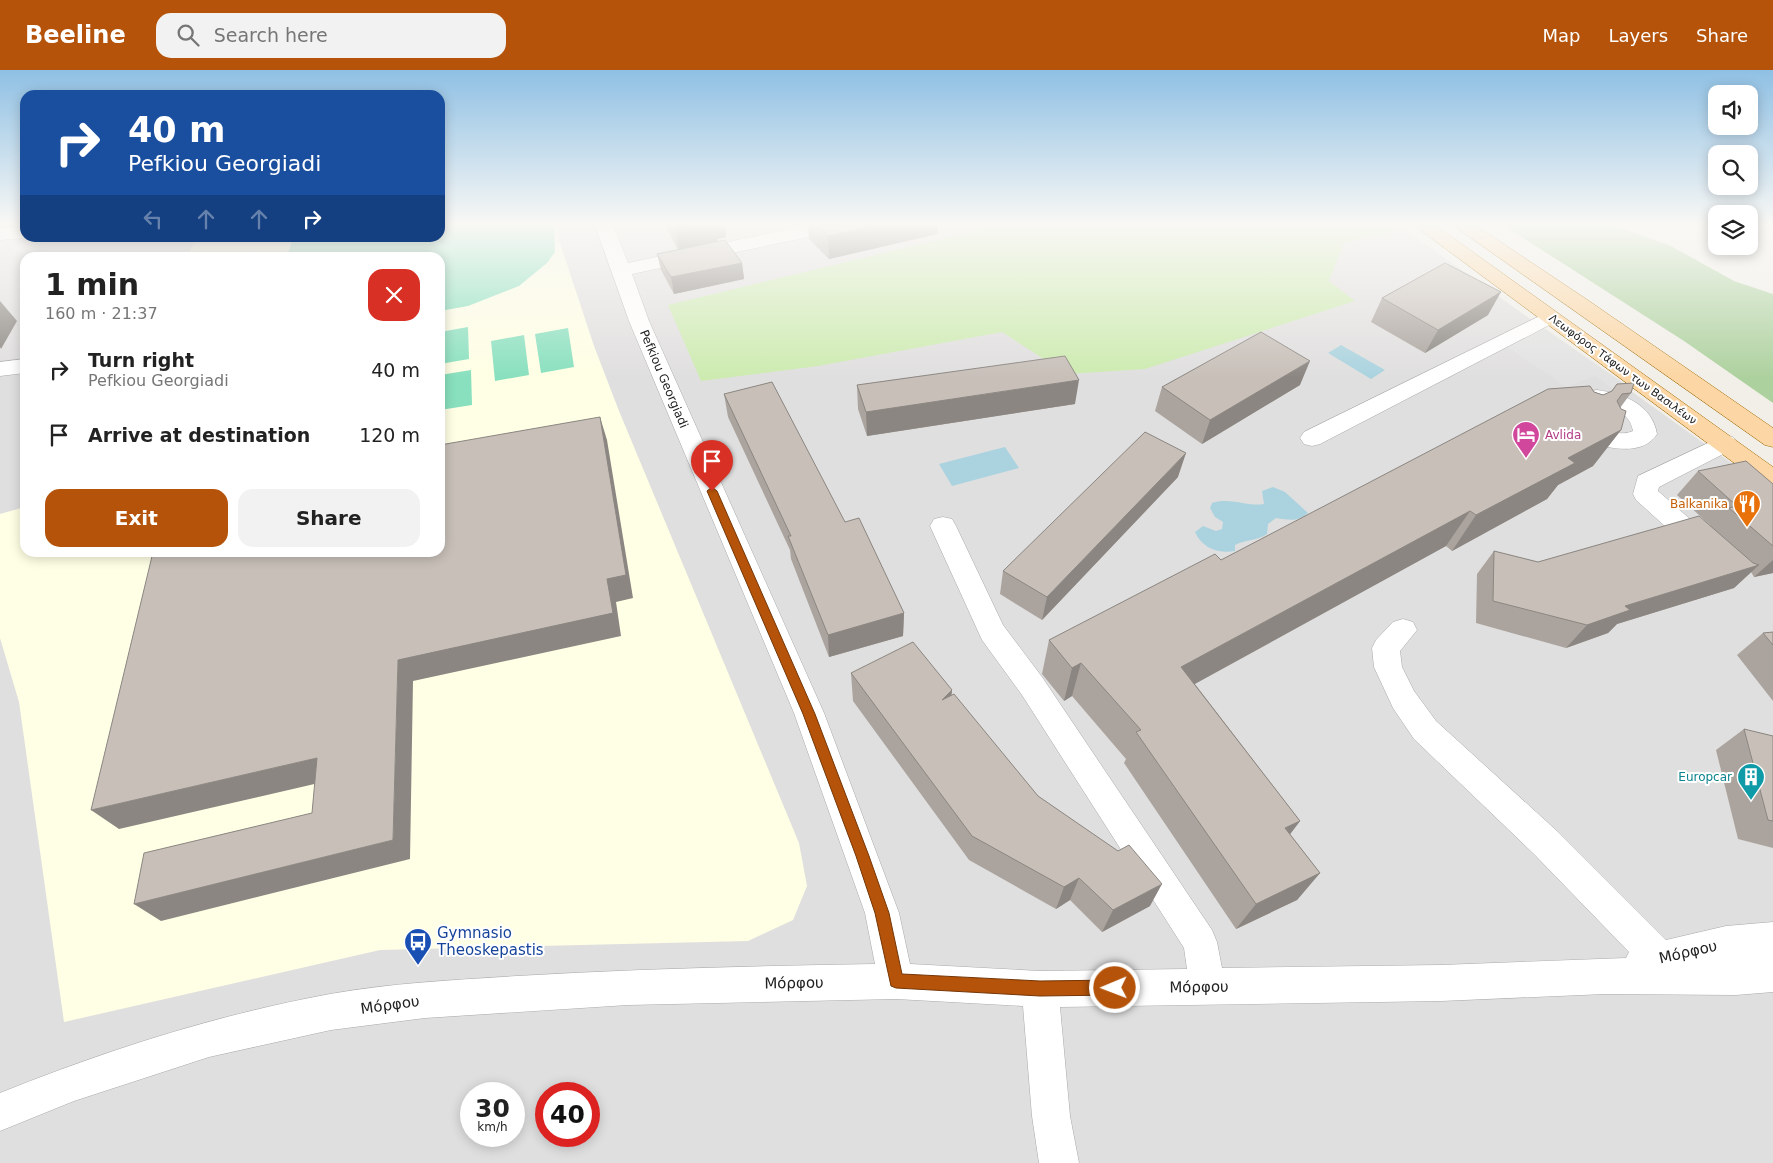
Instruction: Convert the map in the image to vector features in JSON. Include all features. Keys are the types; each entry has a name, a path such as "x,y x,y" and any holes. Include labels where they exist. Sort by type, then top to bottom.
{"main road":[{"name":"Λεωφόρος Τάφων των Βασιλέων","path":"1493,276 1773,478"},
{"path":"1539,276 1773,439"}],"street":[{"name":"Pefkiou Georgiadi","path":"622,276 639,321 809,714 882,913 896,981"},
{"path":"1312,438 1550,317"},
{"path":"0,370 20,367"},
{"path":"1620,404 1651,390"},
{"path":"1572,412 1573,405 1579,400 1590,397 1604,398 1620,404 1641,417 1646,426 1645,434 1639,439 1628,442 1602,438"},
{"path":"1725,444 1647,482 1645,494 1725,565"},
{"path":"943,526 992,632 1032,686 1200,942 1208,987"},
{"path":"1404,630 1386,648 1388,666 1403,699 1426,730 1546,843 1659,958"},
{"name":"Μόρφου","path":"1605,976 1659,958 1726,943 1773,939"},
{"name":"Μόρφου","path":"0,1112 74,1082 209,1039 331,1012 425,1000 628,987 896,981 1040,989 1441,983 1605,976 1736,976 1773,974"},
{"path":"1040,989 1051,1116 1059,1163"}],"shaded area":[{"path":"0,276 20,276 20,557 445,557 445,276 1470,276 1744,472 1773,504 1773,1163 0,1163"},
{"path":"445,276 571,276 594,346 619,411 799,843 807,886 793,920 748,941 380,950 64,1022 19,702 0,638 0,514 20,508 20,557 445,557"},
{"path":"1544,328 1632,389 1619,393 1595,376 1566,387 1506,346"}],"green space":[{"path":"445,276 531,276 519,286 468,306 445,310"},
{"path":"788,276 1331,276 1329,281 1355,301 1145,369 1067,374 1002,332 818,366 701,381 668,305"},
{"path":"1583,276 1725,276 1734,281 1773,294 1773,403 1684,341"},
{"path":"468,327 469,359 445,363 445,331"},
{"path":"568,328 574,367 541,373 535,334"},
{"path":"524,335 529,375 495,381 491,341"},
{"path":"471,370 472,405 445,409 445,374"}],"water":[{"path":"1341,345 1385,370 1371,379 1328,353"},
{"path":"1005,447 1019,468 952,486 939,464"},
{"path":"1273,487 1285,492 1308,513 1297,519 1276,518 1268,524 1267,534 1235,545 1235,551 1223,552 1211,549 1198,538 1195,532 1203,526 1216,531 1222,529 1223,522 1215,517 1210,508 1212,503 1232,501 1258,505 1264,504 1262,491"}],"building":[{"path":"1422,276 1470,276 1501,292 1438,330 1382,298"},
{"path":"1261,332 1310,361 1210,420 1162,387"},
{"path":"1065,356 1079,380 866,412 857,385"},
{"path":"772,382 845,522 859,518 904,613 828,635 788,536 791,536 724,394"},
{"path":"1634,383 1631,393 1622,394 1617,401 1621,409 1626,411 1621,430 1568,458 1575,463 1476,515 1470,511 1181,667 1300,821 1285,828 1320,873 1256,904 1136,732 1141,730 1081,663 1072,668 1049,640 1215,554 1221,560 1548,389 1590,386 1594,392 1603,395 1612,391 1617,384"},
{"path":"600,417 626,575 607,579 613,613 398,660 393,840 134,904 144,853 312,813 317,758 91,810 152,557 445,557 445,444"},
{"path":"1145,432 1186,453 1047,597 1003,571"},
{"path":"1746,461 1773,484 1773,546 1729,508 1737,506 1698,471"},
{"path":"1699,516 1753,563 1759,565 1625,606 1630,610 1587,625 1493,601 1494,551 1538,562"},
{"path":"1773,632 1773,645 1763,633"},
{"path":"913,642 952,690 942,700 954,694 1038,796 1118,851 1129,845 1162,884 1113,910 1079,878 1064,887 972,836 851,673"},
{"path":"1744,729 1773,736 1773,821 1768,820"}],"place":[{"name":"Avlida","path":"1526,459"},
{"name":"Balkanika","path":"1747,528"},
{"name":"Europcar","path":"1751,801"},
{"name":"Gymnasio Theoskepastis","path":"418,966"}],"route":[{"path":"712,491 809,714 863,856 882,913 896,981 1040,989 1115,988"}]}
